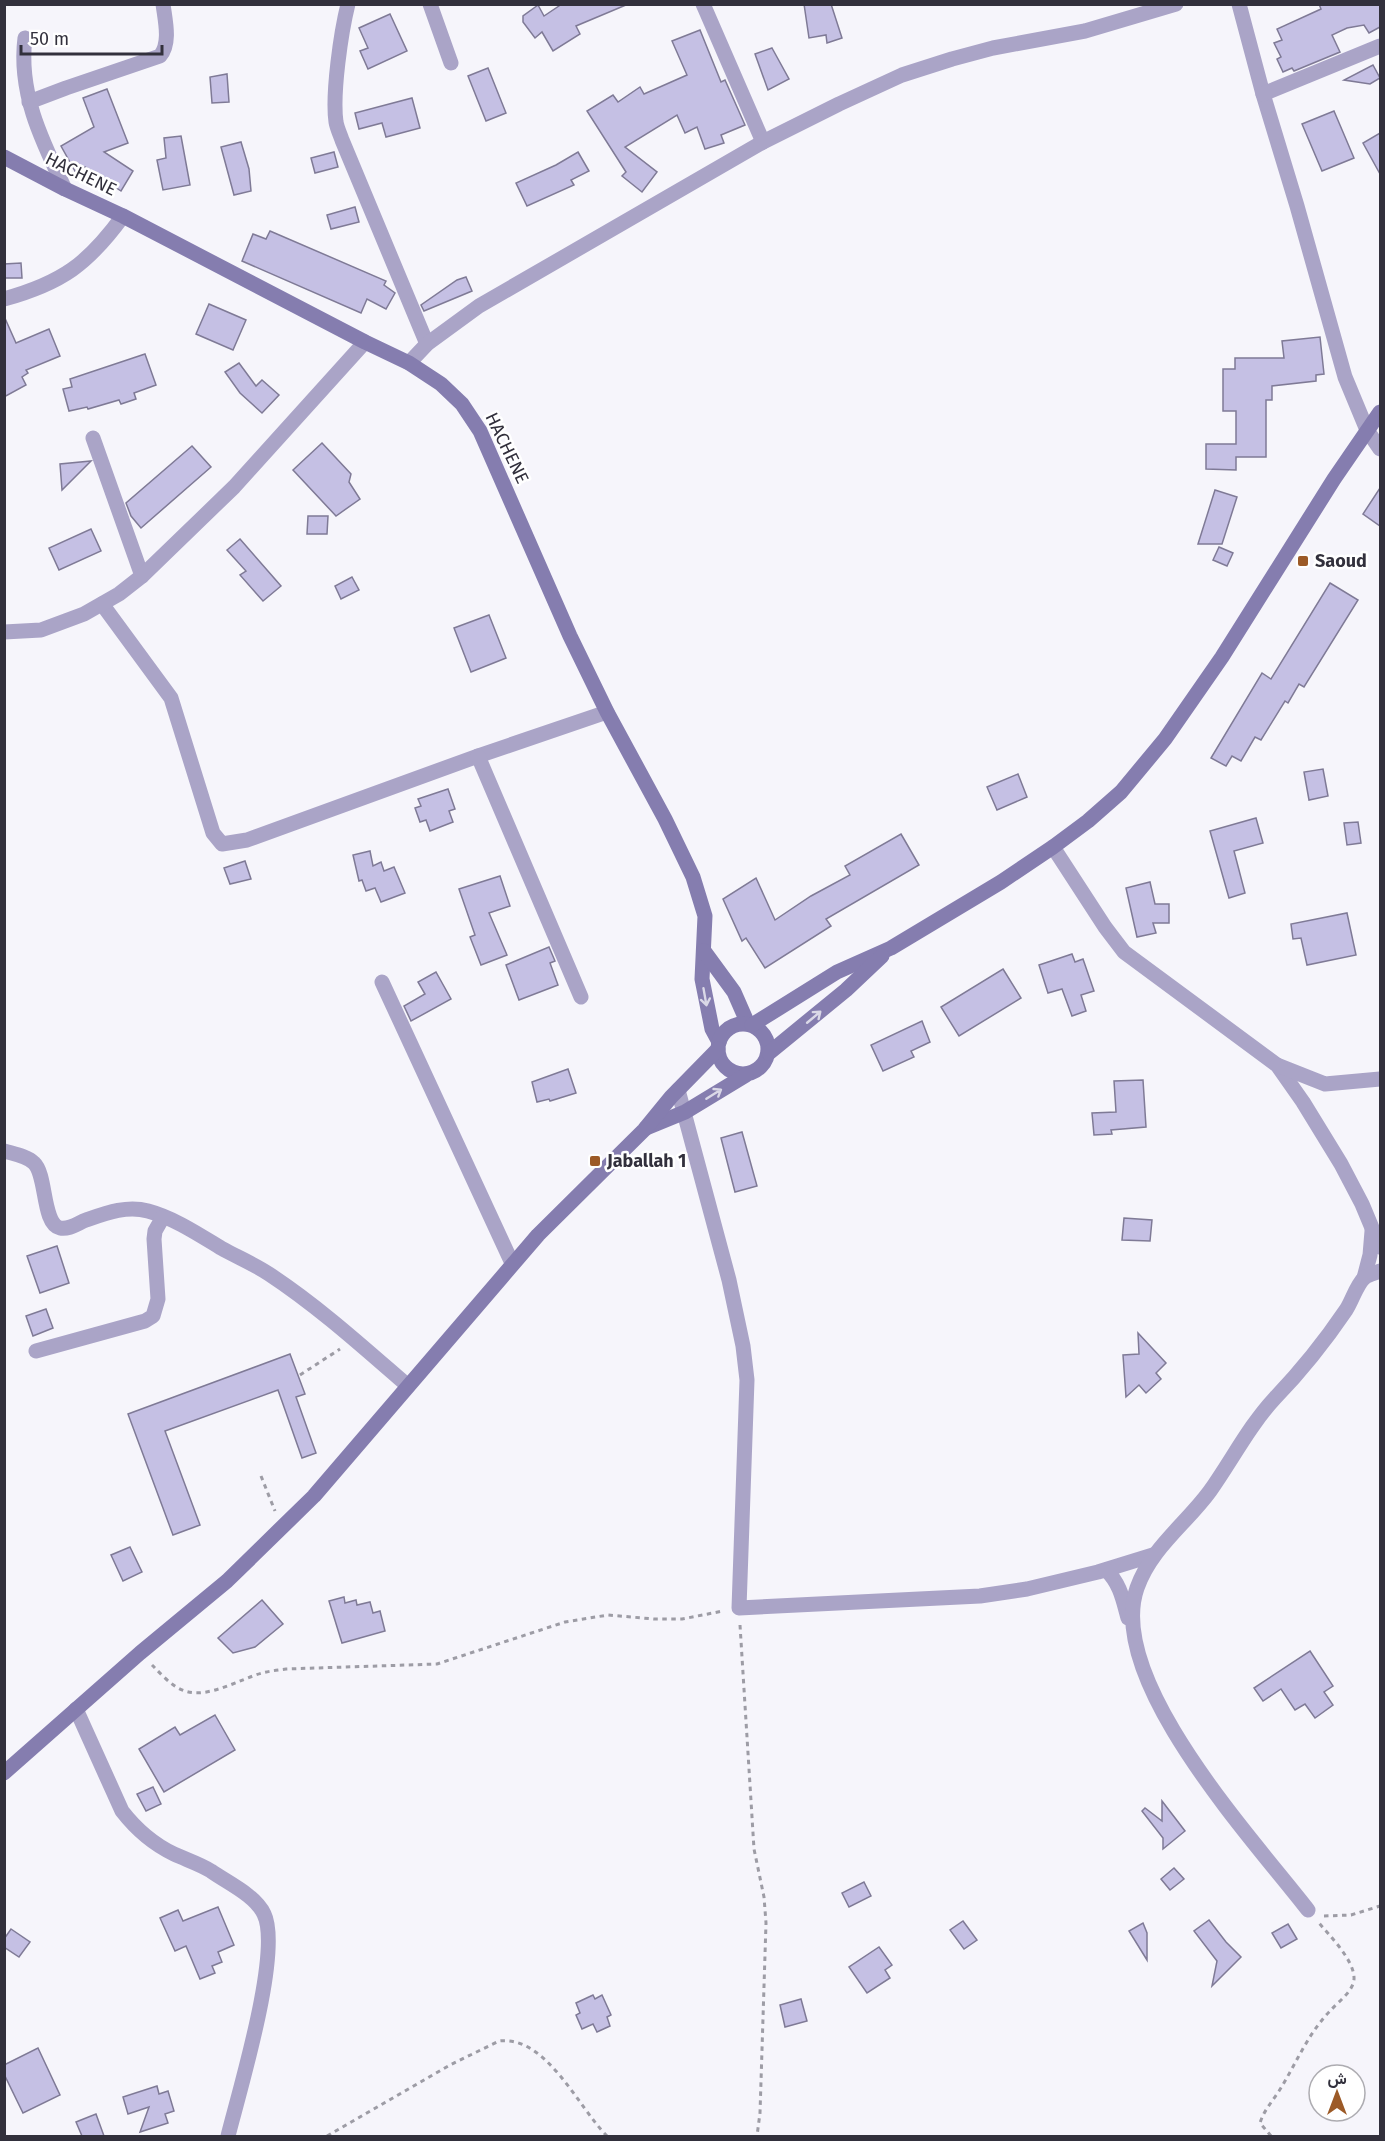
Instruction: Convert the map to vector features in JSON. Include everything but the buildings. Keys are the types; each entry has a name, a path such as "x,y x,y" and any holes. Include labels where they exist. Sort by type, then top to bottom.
{"main road":[{"name":"HACHENE","path":"4,157 409,363 441,384 462,404 480,431 570,636 607,712 665,819 693,877 705,916 702,979 712,1029 718,1046"},
{"path":"750,1025 837,972 891,948 1001,882 1053,848 1121,792 1165,739 1222,657 1334,479 1380,412"},
{"path":"644,1130 685,1112 761,1068 769,1053 846,990 891,948"},
{"path":"704,951 734,992 750,1025"},
{"path":"4,1773 140,1653 227,1581 314,1496 512,1263 538,1234 644,1130 718,1046 723,1034 739,1024 750,1025 762,1032 768,1042 769,1053"},
{"path":"718,1046 719,1058 729,1071 746,1075"}],"street":[{"path":"29,102 66,87 160,56 164,51 166,32 163,4"},
{"path":"348,4 341,39 336,122 428,344"},
{"path":"430,4 451,63"},
{"path":"703,4 763,142"},
{"path":"409,363 428,344 479,306 763,142 839,104 902,75 982,51 1085,30 1176,4"},
{"path":"1239,4 1346,377 1367,430 1380,449"},
{"path":"25,38 24,80 29,102 44,144 65,189"},
{"path":"1263,94 1380,46"},
{"path":"4,299 36,290 64,277 104,242 123,216"},
{"path":"4,632 41,630 84,614 142,576 234,487 365,342"},
{"path":"93,438 142,576"},
{"path":"102,604 171,698 213,833 222,844 247,840 607,712"},
{"path":"478,756 581,997"},
{"path":"1053,848 1124,952 1277,1065 1325,1084 1380,1079"},
{"path":"382,982 512,1263"},
{"path":"1277,1065 1320,1129 1362,1204 1380,1247"},
{"path":"678,1090 729,1280 743,1346 747,1380 739,1608 980,1596 1027,1589 1106,1570 1154,1555"},
{"path":"4,1151 32,1161 38,1168 52,1222 62,1229 116,1210 148,1211 163,1217 267,1272 326,1316 408,1386"},
{"path":"36,1351 145,1322 153,1316 158,1299 154,1239 155,1230 163,1217"},
{"path":"1133,1634 1134,1599 1154,1555 1194,1510 1258,1417 1326,1338 1348,1308 1364,1278 1370,1255 1372,1228"},
{"path":"1364,1278 1380,1271"},
{"path":"1106,1570 1113,1577 1120,1591 1140,1666 1202,1775 1308,1910"},
{"path":"76,1709 122,1811 133,1825 147,1838 172,1853 202,1866 258,1904 268,1925 268,1956 261,1998 228,2136"}],"path":[{"path":"300,1375 355,1340"},
{"path":"261,1476 282,1528"},
{"path":"140,1653 175,1685 184,1691 198,1693 223,1687 264,1672 286,1669 437,1664 586,1617 608,1615 654,1619 682,1618 739,1608 754,1849 764,1897 766,1923 758,2136"},
{"path":"1308,1910 1320,1916 1334,1917 1352,1915 1380,1906"},
{"path":"1272,2136 1260,2123 1263,2114 1299,2054 1326,2015 1353,1987 1354,1977 1350,1965 1336,1943 1308,1910"},
{"path":"327,2136 450,2066 507,2040 520,2042 545,2058 607,2136"}],"place":[{"name":"Saoud","path":"1303,561"},
{"name":"Jaballah 1","path":"595,1161"}]}
